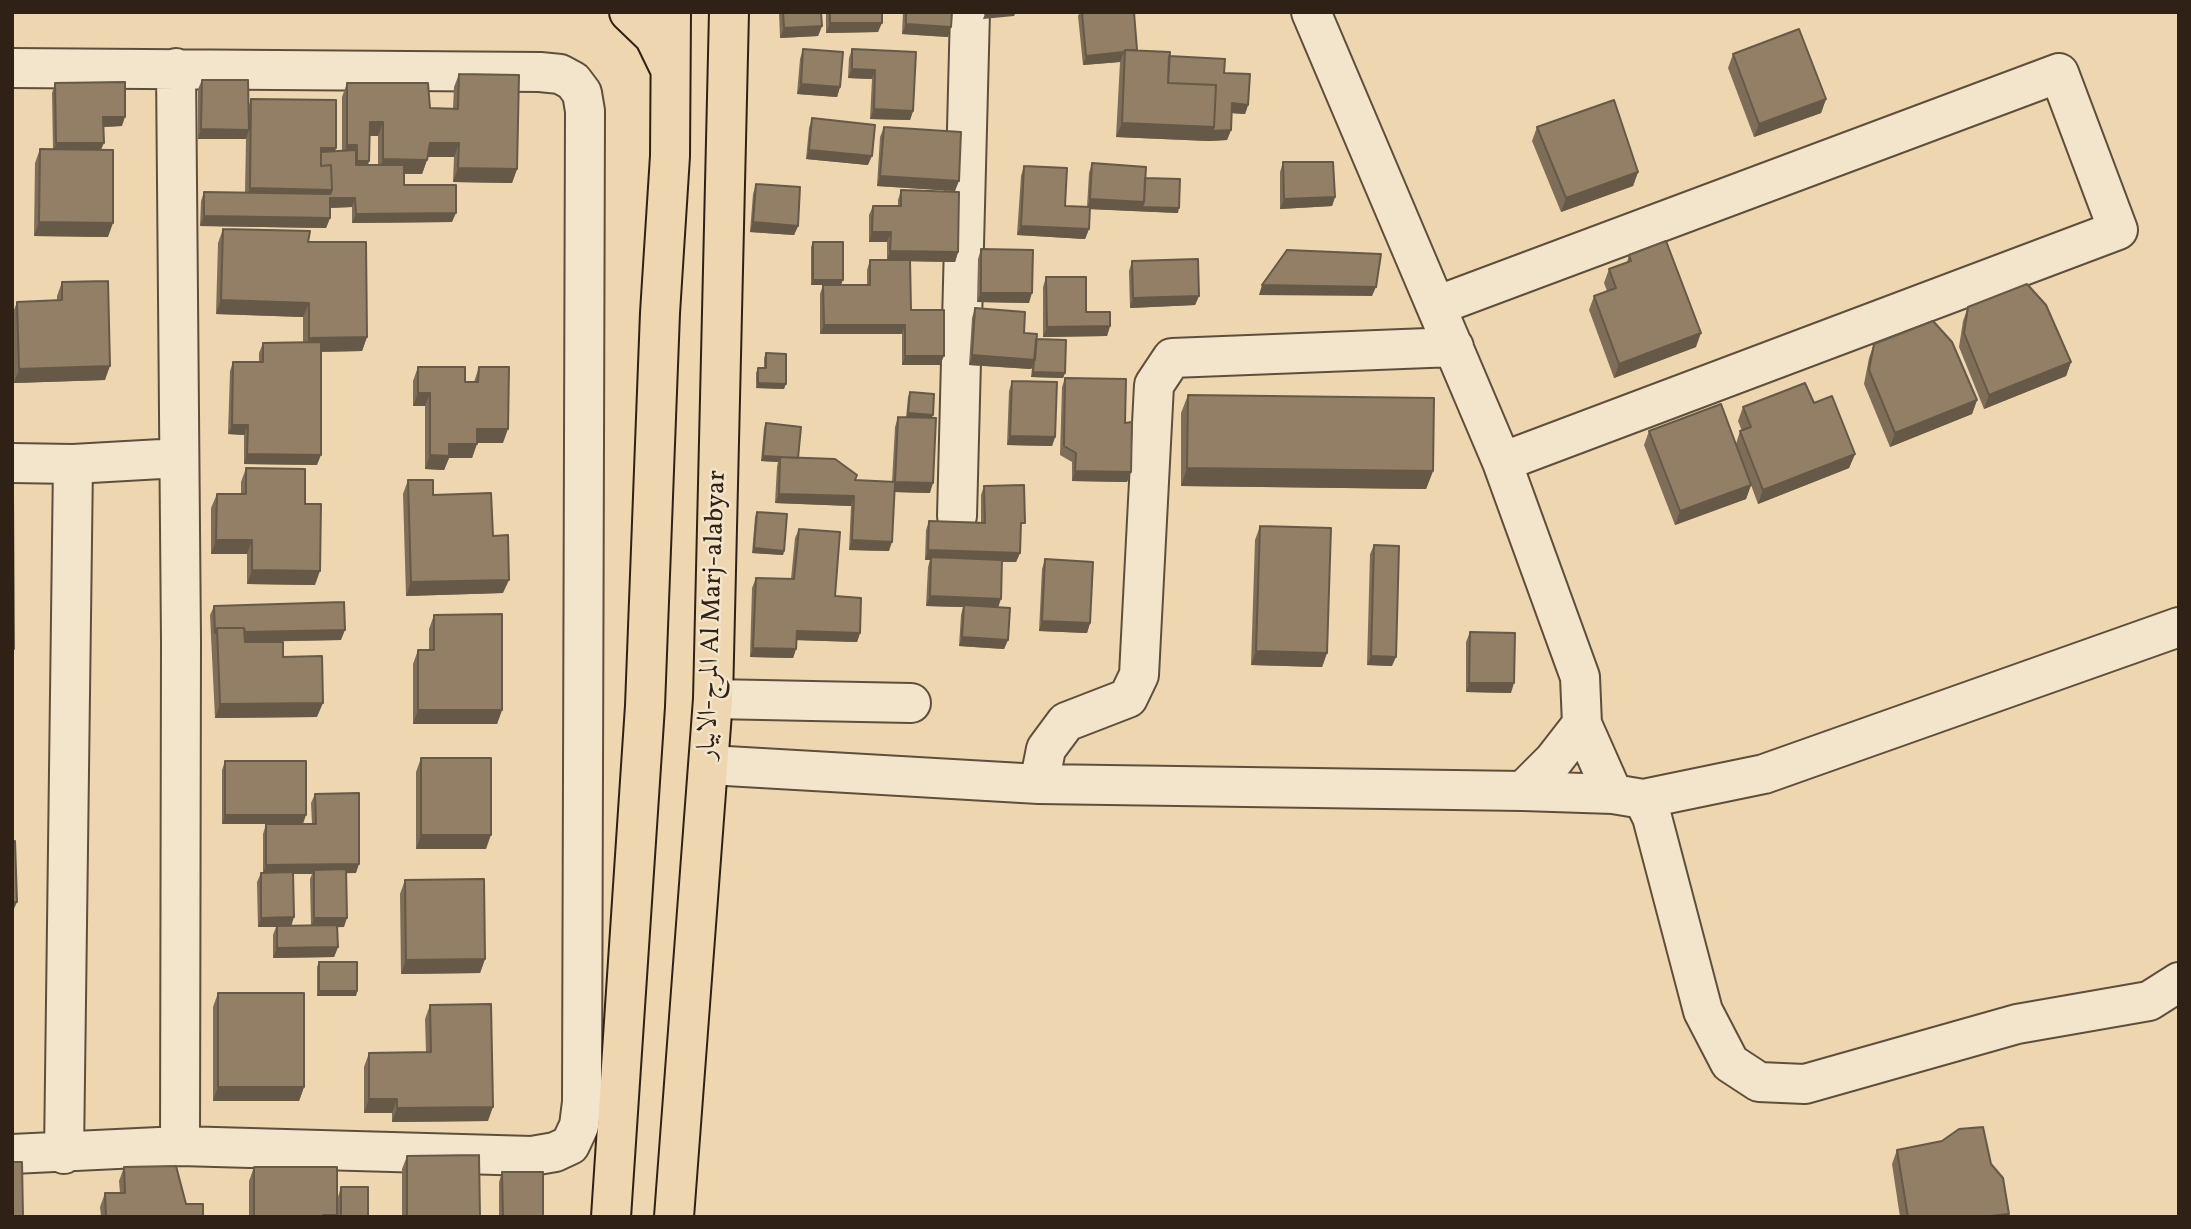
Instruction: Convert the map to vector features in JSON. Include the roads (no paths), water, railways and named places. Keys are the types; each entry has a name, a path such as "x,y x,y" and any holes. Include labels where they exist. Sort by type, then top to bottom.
{"main road":[{"path":"629,12 654,36 671,70"},
{"path":"611,1217 645,706 671,70 671,12"},
{"name":"المرج-الابيار Al Marj-alabyar","path":"674,1217 683,1062 713,699 729,12"}],"street":[{"path":"957,516 970,12"},
{"path":"1311,12 1503,462 1580,677 1582,724 1628,796 1652,817 1703,1011 1730,1063 1759,1082 1805,1084 2017,1024 2169,999"},
{"path":"12,68 540,72 560,74 573,81 582,93 585,111 582,1102 579,1126 570,1145 555,1152 532,1156 180,1146 64,1154 12,1154"},
{"path":"176,68 180,1146"},
{"path":"1436,306 2059,73 2118,230 1503,462"},
{"path":"1039,784 1046,749 1066,722 1128,698 1139,675 1154,385 1172,358 1454,347"},
{"path":"12,463 73,464 179,458"},
{"path":"64,1154 73,464"},
{"path":"709,765 1039,784 1523,791 1628,796 1764,774 2179,627"},
{"path":"713,699 911,703"},
{"path":"1523,791 1554,760 1582,724"}]}
